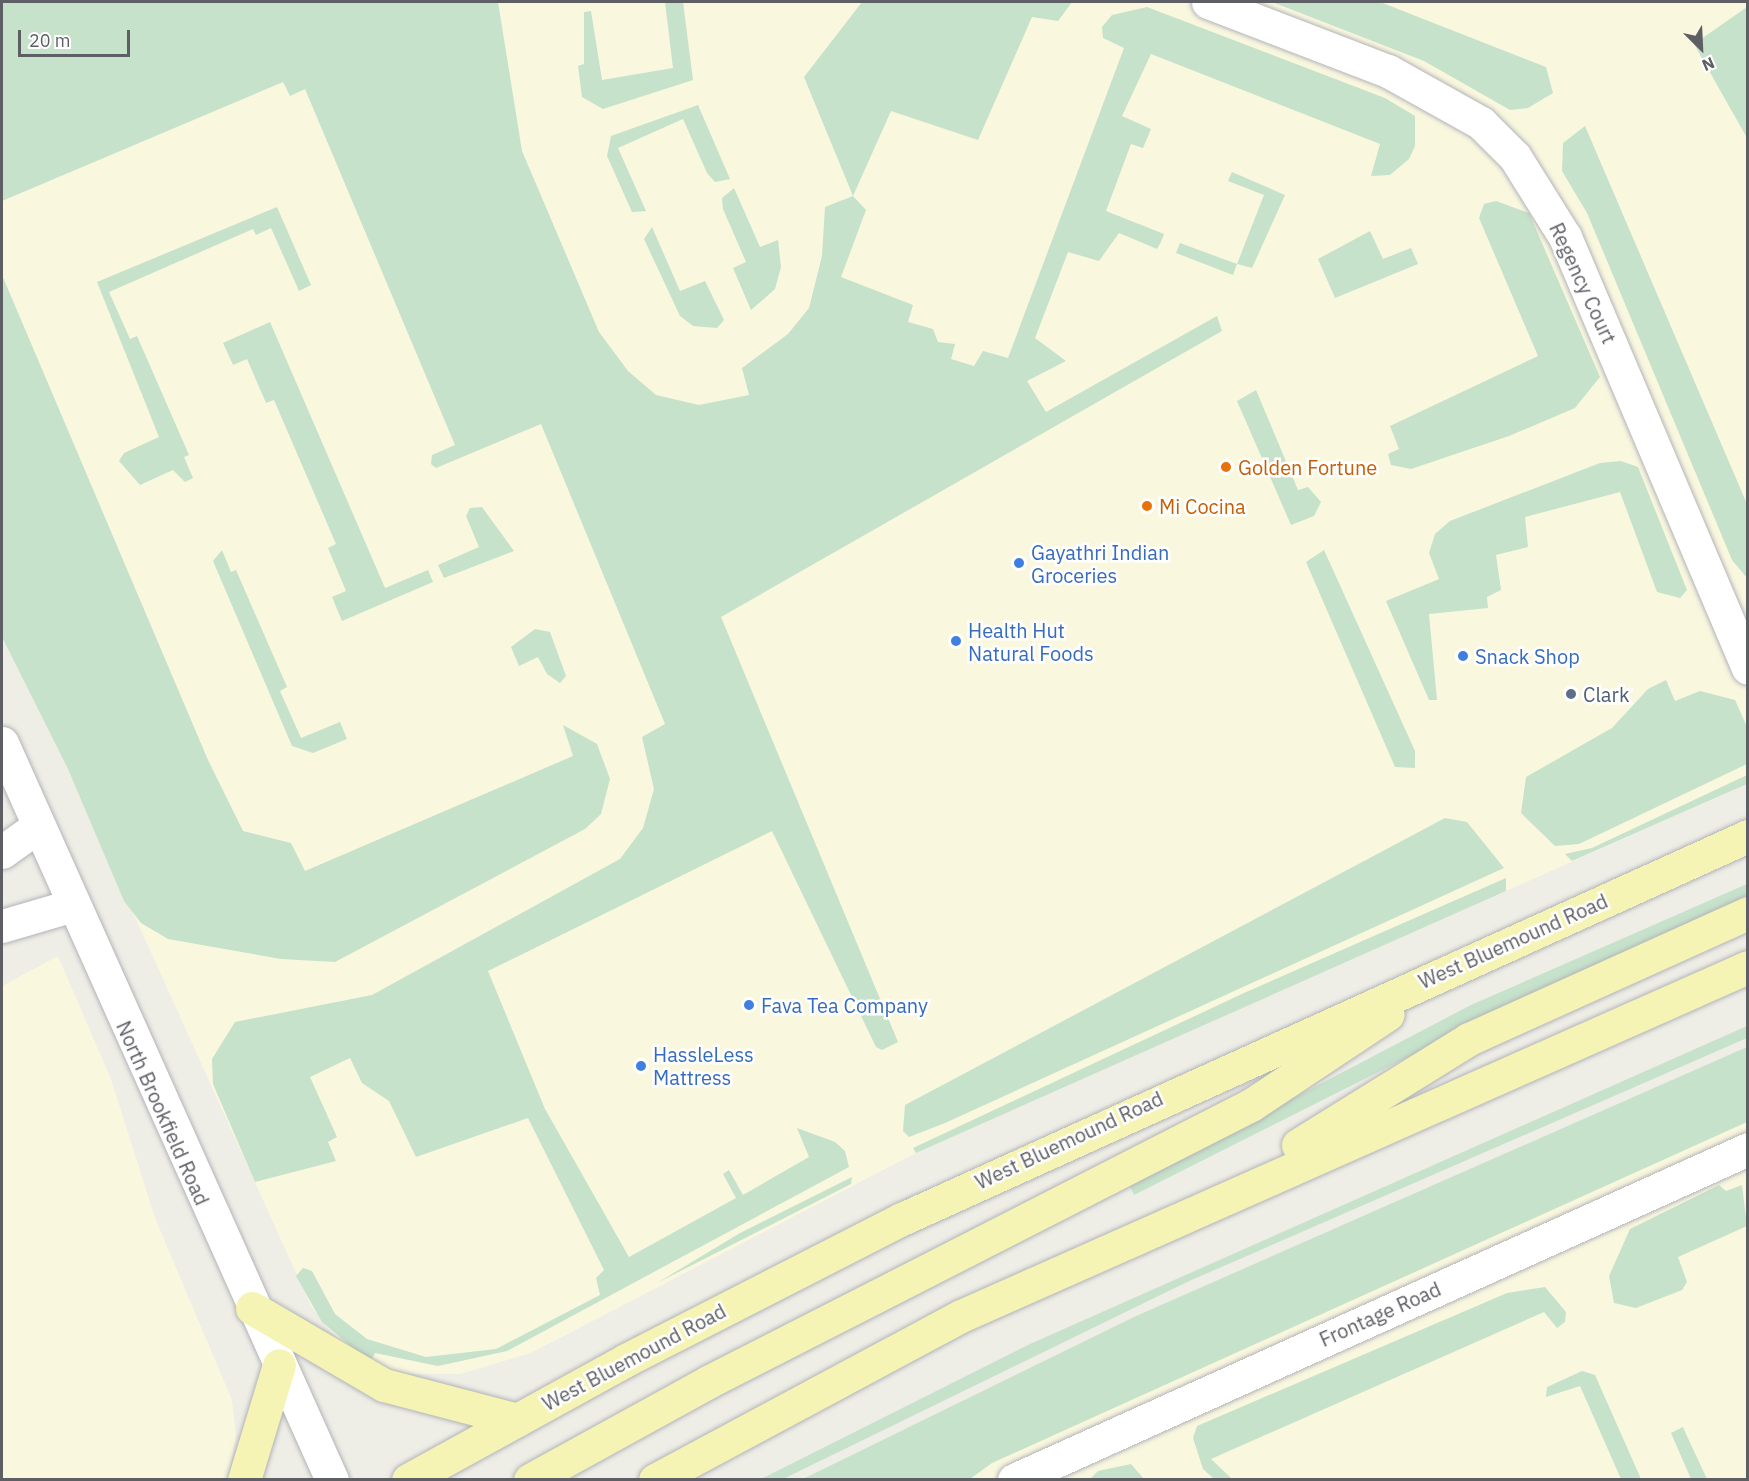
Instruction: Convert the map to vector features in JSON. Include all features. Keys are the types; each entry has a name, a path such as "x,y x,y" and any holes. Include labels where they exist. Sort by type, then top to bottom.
{"main road":[{"name":"West Bluemound Road","path":"408,1479 912,1214 1748,836"},
{"path":"1224,1194 1469,1039 1748,913"},
{"path":"530,1479 718,1377 1251,1105 1464,963"},
{"path":"654,1479 961,1316 1224,1194 1748,967"},
{"path":"252,1308 384,1385 517,1420"},
{"path":"244,1479 279,1365"}],"street":[{"name":"Regency Court","path":"1208,2 1388,71 1481,123 1515,157 1565,237 1748,668"},
{"name":"North Brookfield Road","path":"2,743 70,906 332,1479"},
{"path":"2,852 37,828"},
{"path":"2,926 70,906"},
{"name":"Frontage Road","path":"1014,1479 1748,1149"}],"shaded area":[{"path":"146,2 1747,2 1747,784 916,1153 531,1353 460,1374 397,1374 335,1337 310,1304 68,769 2,637 2,65"},
{"path":"58,956 111,1079 155,1218 232,1400 236,1435 228,1479 2,1480 2,986"},
{"path":"1747,1109 1747,1479 918,1480"}],"green space":[{"path":"2,2 498,2 522,151 599,332 628,371 656,395 699,405 749,395 742,368 788,334 809,308 822,256 825,207 853,196 866,210 841,277 913,305 908,322 933,329 938,342 955,344 951,359 974,366 983,351 1008,358 1124,48 1103,38 1102,27 1112,15 1147,7 1385,98 1415,116 1415,146 1409,159 1390,175 1371,176 1380,144 1151,54 1122,116 1151,129 1143,148 1131,144 1106,211 1164,234 1161,242 1157,249 1119,233 1099,261 1068,252 1035,338 1066,361 1027,381 1046,412 1217,316 1222,331 721,617 898,1042 882,1050 876,1047 772,831 488,971 545,1109 629,1257 736,1198 723,1174 729,1170 743,1195 809,1157 797,1128 835,1142 845,1151 849,1167 507,1351 438,1366 375,1353 370,1362 322,1322 296,1276 303,1268 312,1271 335,1314 367,1339 426,1357 496,1349 600,1295 596,1278 604,1270 528,1118 416,1157 389,1101 362,1083 350,1058 310,1077 337,1137 328,1142 336,1161 255,1182 213,1084 212,1059 235,1022 372,995 620,859 643,828 654,789 642,737 665,724 541,424 436,468 431,464 432,455 455,445 305,89 290,96 283,82 2,201"},
{"path":"665,2 683,2 693,80 603,109 582,97 578,66 584,64 584,12 591,11 602,80 673,68"},
{"path":"862,2 1072,2 1058,21 1032,17 978,140 891,111 853,196 804,77"},
{"path":"1272,2 1380,2 1546,67 1553,93 1528,108 1510,110 1424,61"},
{"path":"1748,7 1747,138 1694,44"},
{"path":"698,105 730,179 715,182 707,173 683,119 618,148 646,211 632,212 607,156 611,136"},
{"path":"1585,126 1747,504 1747,578 1732,560 1587,213 1562,171 1563,143"},
{"path":"1232,172 1285,195 1252,268 1237,264 1264,195 1228,181"},
{"path":"734,188 760,247 778,240 781,267 775,289 751,310 733,268 746,262 723,209 722,198"},
{"path":"1496,201 1529,213 1600,377 1575,408 1509,436 1411,469 1391,465 1388,454 1399,449 1390,426 1538,356 1479,218 1484,204"},
{"path":"277,207 311,285 299,291 271,228 256,235 253,229 109,292 130,339 137,336 189,455 184,457 193,478 185,482 173,470 140,485 119,461 124,453 159,437 97,282"},
{"path":"652,227 680,291 705,281 724,320 717,328 693,326 680,316 644,239"},
{"path":"1370,231 1383,259 1411,248 1418,264 1335,298 1318,259"},
{"path":"1180,243 1237,264 1233,275 1176,253"},
{"path":"2,275 208,760 243,831 291,843 305,871 573,756 563,725 597,744 610,779 601,814 585,829 335,962 281,959 168,939 141,923 124,901 68,769 2,637"},
{"path":"270,322 385,588 428,570 433,582 342,621 332,597 346,591 328,548 336,544 274,400 266,403 247,359 233,365 223,343"},
{"path":"1256,390 1298,490 1308,487 1321,502 1314,516 1291,525 1237,401"},
{"path":"1621,461 1638,467 1687,590 1680,598 1657,592 1620,492 1525,517 1528,547 1496,555 1501,590 1487,597 1488,608 1429,614 1437,700 1429,700 1386,601 1439,579 1429,553 1435,534 1450,521 1600,463"},
{"path":"482,507 514,551 444,578 438,565 479,547 466,516 470,508"},
{"path":"222,550 231,572 236,570 287,687 280,691 301,738 340,722 347,739 313,753 292,746 213,561"},
{"path":"1324,550 1415,751 1415,768 1395,767 1306,562"},
{"path":"535,629 550,632 566,676 560,683 547,674 538,657 519,666 511,647"},
{"path":"1666,680 1675,701 1700,691 1735,700 1747,727 1747,764 1579,844 1555,846 1521,813 1526,777 1612,728 1648,689"},
{"path":"1747,775 1747,784 1572,861 1565,854 1592,848"},
{"path":"1445,818 1467,822 1504,868 945,1123 909,1137 903,1131 905,1105"},
{"path":"1506,878 1506,891 916,1153 913,1148 1244,993"},
{"path":"1747,884 1747,902 1460,1031 1134,1195 1129,1184 1471,1005"},
{"path":"1747,1026 1747,1038 1187,1282 783,1479 761,1479 1030,1344"},
{"path":"1747,1047 1747,1122 992,1463 970,1479 803,1479 1134,1317"},
{"path":"852,1177 851,1184 657,1283 740,1233"},
{"path":"1719,1185 1726,1191 1742,1185 1747,1226 1678,1257 1687,1282 1682,1290 1636,1308 1614,1303 1609,1276 1630,1229"},
{"path":"1545,1287 1566,1312 1565,1322 1557,1328 1544,1312 1211,1459 1232,1479 1214,1479 1203,1469 1193,1438 1197,1426 1507,1293"},
{"path":"1582,1371 1595,1375 1641,1479 1621,1479 1580,1386 1546,1397 1547,1387"},
{"path":"1683,1427 1707,1479 1691,1479 1671,1433"},
{"path":"1131,1464 1144,1479 1090,1479 1098,1471"}],"place":[{"name":"Golden Fortune","path":"1226,467"},
{"name":"Mi Cocina","path":"1147,506"},
{"name":"Gayathri Indian Groceries","path":"1019,563"},
{"name":"Health Hut Natural Foods","path":"956,641"},
{"name":"Snack Shop","path":"1463,656"},
{"name":"Clark","path":"1571,694"},
{"name":"Fava Tea Company","path":"749,1005"},
{"name":"HassleLess Mattress","path":"641,1066"}]}
